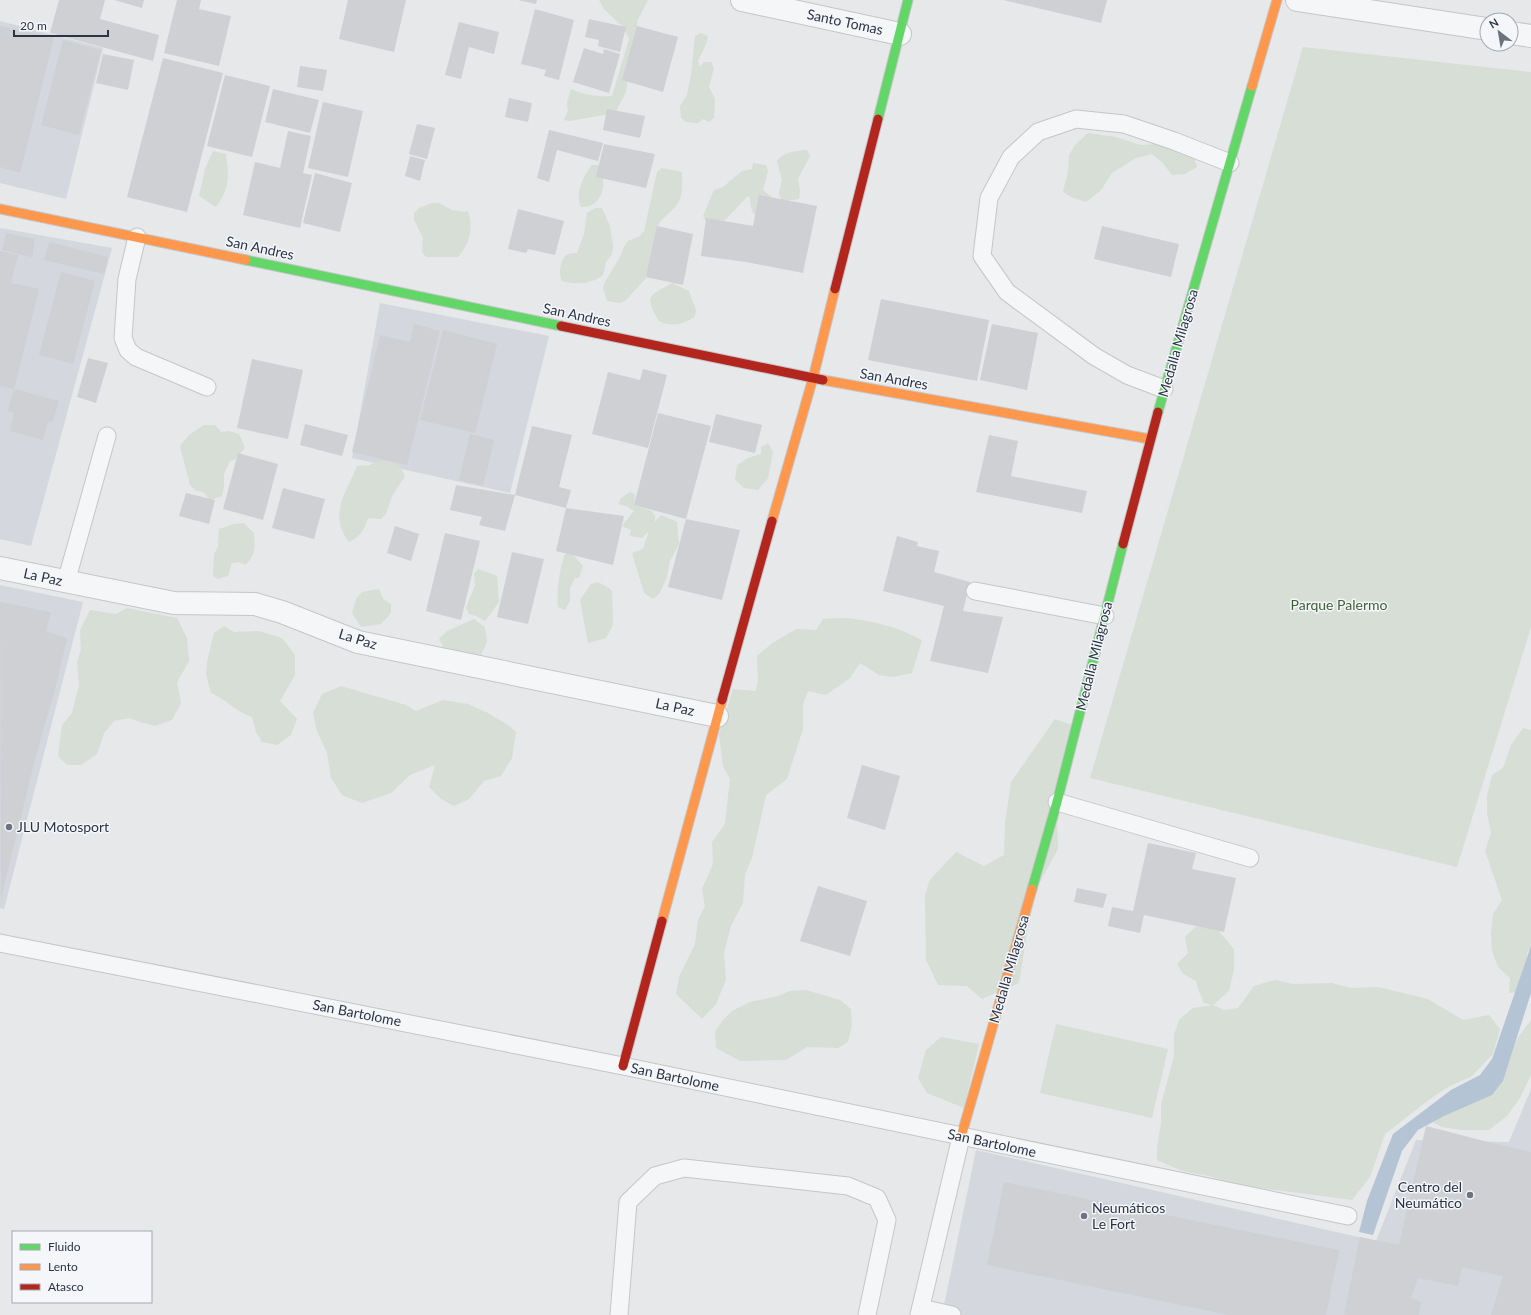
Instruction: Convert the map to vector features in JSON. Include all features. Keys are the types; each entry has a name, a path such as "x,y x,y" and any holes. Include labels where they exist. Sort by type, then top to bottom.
{"street":[{"name":"Santo Tomas","path":"742,0 900,34"},
{"path":"623,1066 717,716 813,378 908,0"},
{"name":"Medalla Milagrosa","path":"962,1137 1057,802 1150,439 1277,0"},
{"path":"1297,0 1479,28"},
{"path":"1519,34 1531,36"},
{"name":"San Andres","path":"0,208 813,378 1150,439"},
{"name":"La Paz","path":"0,568 174,603 254,604 282,612 358,642 717,716"}],"lane":[{"path":"1164,389 1127,375 1094,356 1007,292 982,256 990,198 1011,157 1038,132 1076,119 1124,124 1174,141 1230,164"},
{"path":"137,237 127,279 123,338 128,350 136,357 207,387"},
{"path":"66,582 108,436"},
{"path":"975,591 1105,616"},
{"path":"1057,802 1250,858"},
{"name":"San Bartolome","path":"0,943 623,1066 1348,1216"},
{"name":"Medalla Milagrosa","path":"920,1311 962,1137"},
{"path":"619,1315 628,1202 655,1176 684,1168 848,1186 877,1198 887,1220 868,1315"},
{"path":"920,1311 952,1315"}],"shaded area":[{"path":"0,21 103,48 66,199 0,183"},
{"path":"0,228 112,248 31,546 0,539"},
{"path":"380,303 549,336 510,493 352,458"},
{"path":"0,585 83,602 4,909 0,908"},
{"path":"1531,1089 1531,1315 942,1315 976,1150 1376,1241 1416,1140 1509,1142"}],"green space":[{"path":"599,0 648,0 637,21 637,34 626,92 615,113 570,121 564,120 568,111 567,103 571,89 591,95 612,96 629,39 623,27 604,9"},
{"path":"701,33 708,36 698,61 700,67 704,62 711,62 714,68 709,87 715,99 714,118 709,122 703,119 698,123 686,122 681,118 680,106 687,95 691,75 695,36"},
{"name":"Parque Palermo","path":"1303,47 1531,72 1531,627 1457,867 1090,778"},
{"path":"1088,133 1116,137 1141,145 1168,143 1193,154 1197,167 1185,174 1172,175 1162,162 1152,154 1136,158 1112,173 1101,190 1086,202 1071,197 1063,192 1068,171 1069,155 1075,145"},
{"path":"807,150 810,156 798,179 800,192 799,199 787,201 781,200 779,193 782,180 777,161 787,153"},
{"path":"213,151 226,154 228,169 226,188 216,207 199,196 205,169"},
{"path":"753,163 766,165 768,171 763,190 774,199 767,220 753,213 750,198 748,196 725,220 717,225 708,225 703,216 714,190 723,187 742,171 752,169"},
{"path":"592,165 599,165 604,169 602,192 598,200 592,205 581,207 579,202 579,191 586,174"},
{"path":"662,168 682,172 681,197 677,205 661,220 658,225 647,277 625,301 619,303 607,301 603,288 605,282 628,241 640,236 644,231 657,172"},
{"path":"432,203 439,203 452,210 465,212 467,210 471,222 470,235 465,247 458,257 426,257 422,252 423,238 414,220 414,213 419,208"},
{"path":"595,208 602,208 610,226 613,247 612,254 606,262 603,275 584,283 562,281 560,271 563,259 568,254 577,253 584,234 587,213"},
{"path":"672,283 689,291 696,310 695,316 691,319 677,324 668,324 659,321 650,301 654,294"},
{"path":"204,425 215,425 221,432 229,431 239,434 245,448 234,460 230,461 224,474 222,496 210,500 203,492 196,491 190,485 180,446 189,435"},
{"path":"768,443 773,452 768,478 758,490 744,488 735,480 737,465 748,458 761,454 761,447"},
{"path":"379,460 391,462 400,466 405,476 392,496 386,514 381,519 368,518 362,532 349,542 343,532 339,513 344,495 357,466 370,465"},
{"path":"630,492 635,494 634,505 652,511 655,516 655,522 661,515 677,522 679,544 670,561 667,577 660,593 653,599 644,593 632,553 643,549 649,531 642,538 630,536 631,530 622,526 634,511 628,507 618,504 621,498"},
{"path":"244,523 254,533 253,554 249,562 245,565 239,562 232,563 228,576 218,579 213,576 214,555 218,546 219,529 234,524"},
{"path":"568,553 574,556 583,566 579,578 575,578 570,588 570,601 565,610 558,607 558,582 564,555"},
{"path":"478,569 497,576 499,602 485,621 469,614 466,608 475,585 474,574"},
{"path":"598,582 612,591 613,625 606,638 588,643 580,600 591,584"},
{"path":"379,589 383,599 391,604 391,613 381,624 361,627 352,613 356,599 362,592"},
{"path":"127,608 177,618 187,638 189,661 177,682 181,703 172,720 155,726 129,718 114,721 104,733 97,754 81,765 67,765 58,756 62,725 72,713 79,686 77,662 81,649 80,630 90,610 116,614"},
{"path":"844,618 864,620 884,625 903,631 922,640 912,673 893,677 879,675 860,663 850,678 826,695 808,691 803,704 803,729 787,779 766,795 752,858 745,874 743,903 731,926 724,953 726,980 716,1004 702,1019 676,994 679,977 695,944 698,920 705,906 702,889 713,864 712,842 725,824 730,779 723,766 719,734 733,689 756,691 758,680 757,656 771,644 796,629 816,630 823,619"},
{"path":"474,619 485,627 487,642 480,657 477,672 464,675 455,670 439,639 447,631"},
{"path":"224,626 234,632 259,631 282,638 295,655 295,675 280,701 297,719 291,735 277,745 262,742 256,732 252,717 246,715 211,693 206,674 207,662 214,633"},
{"path":"341,686 406,705 416,711 443,700 468,704 486,712 508,725 516,732 512,758 501,776 484,781 469,799 454,806 441,799 429,787 435,765 410,775 391,793 362,803 342,795 331,778 327,753 317,731 313,713 322,694"},
{"path":"1055,719 1075,726 1057,824 1058,849 1038,886 1028,927 1019,983 982,999 967,986 938,985 926,960 925,896 929,881 956,852 984,866 1004,855 1005,823 1011,782"},
{"path":"1523,728 1531,730 1531,948 1527,953 1528,966 1519,992 1509,993 1510,978 1498,967 1492,951 1491,934 1493,914 1502,900 1485,851 1491,833 1487,813 1487,796 1492,775 1503,768 1511,745"},
{"path":"1195,927 1216,928 1234,949 1234,970 1229,991 1213,1005 1224,1010 1238,1008 1254,986 1275,980 1293,984 1332,983 1350,988 1378,987 1428,999 1463,1020 1489,1015 1500,1029 1493,1054 1472,1076 1448,1087 1430,1099 1385,1134 1370,1177 1352,1200 1237,1185 1209,1176 1182,1171 1157,1160 1157,1148 1161,1123 1161,1105 1174,1056 1174,1035 1179,1020 1193,1008 1212,1005 1204,1003 1196,981 1183,974 1177,964 1188,953 1185,937"},
{"path":"806,990 840,1000 851,1009 852,1026 848,1042 838,1048 807,1047 786,1060 740,1061 716,1048 715,1032 723,1020 732,1011 750,1002 778,996 790,991"},
{"path":"1531,1020 1531,1075 1520,1098 1507,1116 1489,1130 1460,1130 1442,1127 1430,1121 1509,1055 1519,1036"},
{"path":"1056,1024 1168,1049 1152,1118 1040,1093"},
{"path":"941,1037 979,1044 964,1108 927,1093 918,1078 926,1050"}],"water":[{"path":"1531,946 1531,993 1503,1081 1492,1095 1444,1116 1418,1130 1402,1151 1373,1235 1359,1232 1367,1201 1393,1134 1451,1090 1480,1075 1492,1059"}],"building":[{"path":"59,0 105,0 100,19 159,35 153,61 50,33"},
{"path":"114,0 144,0 142,8"},
{"path":"177,0 201,0 199,9 231,16 219,66 164,53"},
{"path":"348,0 406,0 394,52 339,39"},
{"path":"518,0 537,0 536,4"},
{"path":"1003,0 1107,0 1101,23"},
{"path":"535,9 574,20 559,80 544,76 546,70 521,64"},
{"path":"589,19 626,27 620,52 598,46 599,40 585,37"},
{"path":"459,22 499,32 494,54 469,47 461,79 445,75"},
{"path":"0,26 54,37 20,173 0,167"},
{"path":"637,26 678,37 663,92 622,80"},
{"path":"63,40 101,50 79,135 41,125"},
{"path":"584,48 603,54 604,49 620,54 609,93 573,82"},
{"path":"103,54 134,60 128,90 96,83"},
{"path":"163,58 223,73 187,212 127,197"},
{"path":"300,66 327,70 323,91 297,87"},
{"path":"225,75 270,86 252,157 207,146"},
{"path":"273,89 319,100 310,133 265,122"},
{"path":"509,98 532,103 528,122 505,117"},
{"path":"323,102 363,111 348,177 308,168"},
{"path":"607,109 645,116 640,138 603,130"},
{"path":"417,124 435,128 427,159 409,154"},
{"path":"549,130 603,143 598,161 557,150 549,182 537,178"},
{"path":"288,131 311,136 303,173 312,175 300,228 243,215 255,162 280,168"},
{"path":"604,144 655,154 646,188 596,177"},
{"path":"410,156 425,160 420,181 405,176"},
{"path":"315,173 352,183 340,232 303,223"},
{"path":"759,195 817,206 803,273 746,262 701,256 706,218 753,226"},
{"path":"518,209 564,221 555,255 528,249 526,253 508,249"},
{"path":"657,226 693,234 683,285 646,277"},
{"path":"1102,226 1179,244 1171,277 1094,259"},
{"path":"6,233 35,239 32,257 2,250"},
{"path":"49,242 108,257 104,274 44,260"},
{"path":"0,251 18,255 11,283 39,289 14,389 0,386"},
{"path":"61,272 95,281 73,364 39,355"},
{"path":"881,299 989,320 977,381 868,360"},
{"path":"414,324 440,331 407,465 352,452 380,335 410,342"},
{"path":"992,324 1038,333 1027,390 980,380"},
{"path":"443,330 497,344 475,433 420,420"},
{"path":"88,358 108,363 96,403 77,397"},
{"path":"252,359 303,370 288,439 237,428"},
{"path":"643,369 667,375 648,448 592,434 608,372 640,380"},
{"path":"14,389 59,401 53,421 48,422 43,440 10,431 14,413 8,411"},
{"path":"658,413 711,426 686,519 634,505"},
{"path":"716,414 762,425 755,453 709,442"},
{"path":"305,424 348,435 342,456 300,445"},
{"path":"532,426 572,435 559,487 571,490 566,508 515,495"},
{"path":"470,434 494,440 483,486 459,480"},
{"path":"989,435 1018,441 1011,476 1087,491 1082,513 976,492"},
{"path":"238,453 278,464 263,520 223,509"},
{"path":"456,485 515,495 505,531 479,525 482,517 450,510"},
{"path":"283,488 325,499 314,539 272,528"},
{"path":"186,493 215,500 209,524 179,516"},
{"path":"566,508 624,516 613,565 556,551"},
{"path":"686,519 740,530 722,600 668,587"},
{"path":"395,526 419,534 411,561 387,553"},
{"path":"445,533 480,541 461,620 426,611"},
{"path":"897,536 918,542 917,546 939,551 934,572 970,582 963,611 1003,617 988,673 930,661 944,606 883,591"},
{"path":"512,552 544,559 528,624 497,617"},
{"path":"0,602 51,612 46,631 67,638 56,686 36,755 1,898"},
{"path":"862,765 900,776 885,830 847,818"},
{"path":"1148,843 1196,853 1192,869 1236,878 1224,932 1144,915 1140,933 1108,926 1112,907 1133,911"},
{"path":"818,886 867,901 850,956 800,941"},
{"path":"1077,888 1107,894 1103,908 1074,902"},
{"name":"Centro del Neumático","path":"1426,1126 1531,1152 1531,1315 1491,1315 1503,1276 1462,1267 1458,1286 1418,1278 1411,1298 1421,1302 1419,1315 1344,1315 1360,1237 1399,1245"},
{"name":"Neumáticos Le Fort","path":"1004,1182 1339,1250 1326,1315 1229,1315 987,1265"}],"traffic: fast":[{"path":"878,119 908,0"},
{"path":"1158,412 1252,86"},
{"path":"246,260 561,326"},
{"path":"1032,889 1057,802 1123,544"}],"traffic: slow":[{"path":"1252,86 1277,0"},
{"path":"0,209 246,260"},
{"path":"772,521 813,378 835,289"},
{"path":"823,380 1150,439"},
{"path":"662,921 722,700"},
{"path":"961,1137 1032,889"}],"traffic: jam":[{"path":"835,289 878,119"},
{"path":"561,326 823,380"},
{"path":"1123,544 1158,412"},
{"path":"722,700 772,521"},
{"path":"623,1066 662,921"}],"place":[{"name":"JLU Motosport","path":"9,827"},
{"name":"Centro del Neumático","path":"1470,1195"},
{"name":"Neumáticos Le Fort","path":"1084,1216"}]}
